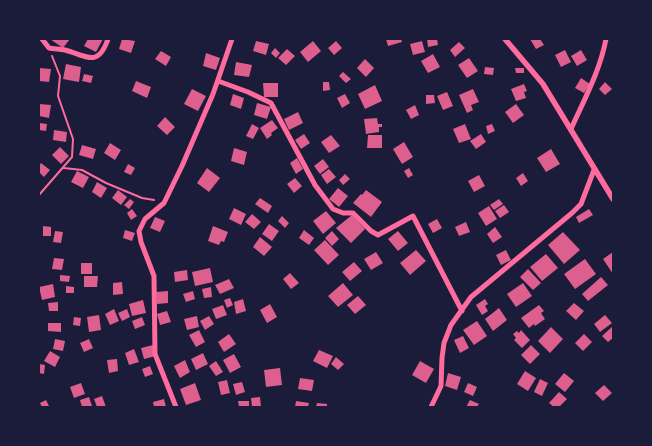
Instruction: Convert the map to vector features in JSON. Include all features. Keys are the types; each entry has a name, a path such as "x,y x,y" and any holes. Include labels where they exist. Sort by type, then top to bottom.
{"street":[{"path":"42,39 49,48 65,50 93,59 104,52 108,39"},
{"path":"176,407 155,354 154,276 141,242 139,231 145,219 164,203 200,127 232,39"},
{"path":"505,39 543,84 613,200"},
{"path":"571,129 603,54 606,39"},
{"path":"218,81 248,92 270,103 315,185 333,209 343,213 353,213 371,231 378,235 413,216 462,311"},
{"path":"431,407 441,386 444,342 451,325 472,297 581,204 594,170"}],"path":[{"path":"39,194 72,157 72,139 58,96 60,76 49,48"},
{"path":"64,168 82,170 106,183 142,198 164,203"}],"building":[{"path":"50,39 70,39 63,48"},
{"path":"88,39 103,39 96,52 84,46"},
{"path":"122,39 135,41 131,53 119,49"},
{"path":"386,39 401,39 402,42 388,46"},
{"path":"427,39 437,39 438,45 428,47"},
{"path":"530,39 540,39 544,45 536,49"},
{"path":"256,41 269,44 266,55 253,51"},
{"path":"313,41 321,51 308,62 300,52"},
{"path":"336,41 342,48 334,55 328,48"},
{"path":"422,41 425,52 413,55 410,44"},
{"path":"459,42 465,48 455,57 450,50"},
{"path":"275,48 280,53 276,58 271,53"},
{"path":"287,49 295,56 286,65 278,58"},
{"path":"565,50 571,62 561,67 555,55"},
{"path":"581,50 587,60 577,66 571,56"},
{"path":"161,51 171,57 166,66 155,59"},
{"path":"206,53 220,58 216,70 203,66"},
{"path":"433,54 440,67 428,73 421,61"},
{"path":"469,58 478,71 467,78 458,65"},
{"path":"365,59 374,68 366,77 357,68"},
{"path":"236,62 252,65 249,77 234,75"},
{"path":"66,64 81,67 79,82 63,79"},
{"path":"485,67 494,68 493,75 484,74"},
{"path":"39,68 51,69 49,82 39,81"},
{"path":"515,68 524,68 524,73 516,73"},
{"path":"343,72 351,79 346,83 339,76"},
{"path":"84,74 93,76 91,83 82,81"},
{"path":"581,78 590,84 584,93 575,88"},
{"path":"136,81 151,87 147,98 132,91"},
{"path":"323,82 329,82 330,90 323,91"},
{"path":"605,82 612,89 605,95 599,89"},
{"path":"263,83 278,83 278,97 264,97"},
{"path":"524,84 527,91 524,92 526,98 516,101 511,89"},
{"path":"375,85 382,101 365,109 358,94"},
{"path":"192,89 206,96 198,111 184,104"},
{"path":"473,89 479,102 471,105 473,110 467,113 459,95"},
{"path":"447,92 453,106 443,110 437,96"},
{"path":"233,94 244,98 241,109 230,105"},
{"path":"345,94 350,103 342,108 337,98"},
{"path":"426,95 434,95 435,103 426,104"},
{"path":"257,103 271,107 267,119 254,115"},
{"path":"39,104 51,105 49,118 39,116"},
{"path":"516,104 524,115 513,123 505,112"},
{"path":"415,105 419,115 411,119 406,110"},
{"path":"298,112 303,123 289,130 284,119"},
{"path":"165,117 175,127 167,135 157,126"},
{"path":"377,118 378,124 382,124 382,127 379,127 379,132 366,134 364,119"},
{"path":"272,120 278,128 267,139 260,128"},
{"path":"39,123 47,124 46,131 39,130"},
{"path":"252,124 259,128 253,139 246,136"},
{"path":"465,124 471,139 459,143 453,129"},
{"path":"492,124 495,131 488,134 486,126"},
{"path":"54,130 67,132 66,142 53,140"},
{"path":"304,134 310,143 301,149 295,140"},
{"path":"481,134 486,142 476,149 470,141"},
{"path":"331,135 340,146 329,153 321,142"},
{"path":"368,135 382,135 382,148 367,148"},
{"path":"404,142 413,157 402,164 393,149"},
{"path":"110,143 121,150 115,160 104,153"},
{"path":"82,145 96,149 93,159 79,155"},
{"path":"60,147 69,156 61,164 52,155"},
{"path":"234,148 247,152 244,165 231,161"},
{"path":"551,149 560,164 546,172 537,158"},
{"path":"297,158 303,169 296,174 290,163"},
{"path":"323,159 329,167 320,174 314,166"},
{"path":"41,163 50,170 44,177 39,172"},
{"path":"128,164 135,168 131,175 124,172"},
{"path":"207,168 220,178 209,192 197,183"},
{"path":"409,168 413,175 408,178 404,171"},
{"path":"329,169 336,177 327,184 321,175"},
{"path":"77,171 89,177 83,188 71,182"},
{"path":"523,173 528,181 521,186 516,178"},
{"path":"345,174 350,179 343,185 339,180"},
{"path":"479,175 485,186 474,192 468,181"},
{"path":"295,178 302,186 294,193 287,184"},
{"path":"97,182 107,188 101,198 92,192"},
{"path":"338,188 348,196 339,207 329,199"},
{"path":"118,190 127,197 121,205 112,198"},
{"path":"366,190 382,202 371,217 353,203"},
{"path":"260,198 272,206 268,213 255,204"},
{"path":"130,199 134,202 129,209 124,205"},
{"path":"499,199 503,204 494,210 490,205"},
{"path":"504,205 509,212 500,218 495,211"},
{"path":"489,206 497,219 486,226 478,213"},
{"path":"234,208 246,214 241,225 229,219"},
{"path":"132,209 137,216 131,220 127,213"},
{"path":"589,209 593,215 579,223 576,217"},
{"path":"326,211 336,223 323,234 313,221"},
{"path":"252,214 261,222 254,229 245,222"},
{"path":"352,215 365,229 351,243 336,228"},
{"path":"282,216 289,223 285,228 278,221"},
{"path":"155,217 165,221 160,232 150,228"},
{"path":"437,219 442,228 433,233 428,224"},
{"path":"466,222 470,232 459,236 455,227"},
{"path":"269,224 279,231 272,241 262,234"},
{"path":"43,226 51,227 51,236 43,236"},
{"path":"213,226 228,232 224,242 221,241 219,245 208,241"},
{"path":"495,227 502,237 493,243 487,234"},
{"path":"125,230 135,233 132,241 123,238"},
{"path":"304,230 314,238 309,245 299,238"},
{"path":"55,231 63,232 61,243 53,242"},
{"path":"332,231 339,239 332,246 325,238"},
{"path":"398,231 408,243 398,251 388,239"},
{"path":"563,232 580,250 564,264 548,245"},
{"path":"260,237 272,247 264,256 253,247"},
{"path":"325,240 339,255 328,265 314,250"},
{"path":"416,250 426,261 410,275 400,263"},
{"path":"506,250 511,260 501,265 496,255"},
{"path":"376,252 383,263 371,270 364,259"},
{"path":"613,252 613,274 603,259"},
{"path":"546,254 558,268 542,281 530,267"},
{"path":"54,258 64,259 62,270 52,269"},
{"path":"585,259 596,274 575,289 564,274"},
{"path":"354,262 362,271 350,281 342,272"},
{"path":"81,263 92,263 92,274 81,274"},
{"path":"210,268 213,282 195,286 192,272"},
{"path":"528,269 541,283 533,290 520,277"},
{"path":"187,270 188,280 175,282 174,272"},
{"path":"290,273 299,283 291,289 283,279"},
{"path":"60,275 70,276 69,282 60,281"},
{"path":"84,276 98,276 97,287 84,287"},
{"path":"601,277 608,285 588,301 582,294"},
{"path":"229,279 234,288 220,294 215,285"},
{"path":"122,282 123,294 113,295 113,283"},
{"path":"343,283 353,295 338,307 328,296"},
{"path":"523,283 532,296 516,307 507,294"},
{"path":"53,284 55,297 42,300 39,287"},
{"path":"66,286 74,287 74,293 66,293"},
{"path":"211,287 212,297 204,298 202,289"},
{"path":"168,291 168,303 157,304 156,292"},
{"path":"193,291 195,299 186,302 183,294"},
{"path":"358,296 366,305 355,314 347,305"},
{"path":"230,298 233,305 227,308 224,300"},
{"path":"243,299 246,311 236,314 234,302"},
{"path":"485,299 488,304 485,306 488,311 482,315 476,305"},
{"path":"143,300 146,313 132,316 129,304"},
{"path":"58,302 58,311 49,311 48,303"},
{"path":"574,303 584,311 576,320 566,311"},
{"path":"270,304 277,317 267,323 260,310"},
{"path":"223,305 227,315 216,319 212,309"},
{"path":"539,305 544,311 541,313 545,319 529,328 521,318"},
{"path":"499,308 507,320 493,331 485,319"},
{"path":"114,309 119,321 110,325 105,314"},
{"path":"127,309 130,317 122,321 118,313"},
{"path":"167,311 171,322 160,325 157,314"},
{"path":"99,315 101,330 89,332 87,317"},
{"path":"605,315 612,323 600,332 594,324"},
{"path":"197,316 199,327 187,330 184,319"},
{"path":"209,316 214,324 205,330 200,321"},
{"path":"74,317 81,318 80,326 73,325"},
{"path":"142,317 145,325 135,329 132,321"},
{"path":"477,321 487,336 474,345 463,330"},
{"path":"48,323 61,323 61,332 48,331"},
{"path":"613,326 613,338 608,342 602,336"},
{"path":"551,327 563,339 550,353 538,341"},
{"path":"199,330 205,342 196,347 189,335"},
{"path":"521,330 530,340 522,348 514,340 516,338 513,334 517,331 519,333"},
{"path":"229,334 236,344 224,352 218,342"},
{"path":"584,334 592,342 583,351 575,343"},
{"path":"463,336 469,348 460,353 454,340"},
{"path":"55,339 65,341 63,351 53,349"},
{"path":"89,339 93,348 84,352 80,343"},
{"path":"153,345 156,356 144,359 141,348"},
{"path":"531,345 540,354 530,364 521,355"},
{"path":"134,349 139,362 129,365 125,353"},
{"path":"319,350 333,356 327,368 313,361"},
{"path":"50,351 60,357 55,367 44,361"},
{"path":"203,353 208,364 196,370 191,359"},
{"path":"234,354 241,367 230,373 223,360"},
{"path":"336,357 344,364 338,370 331,364"},
{"path":"117,359 118,371 109,373 107,360"},
{"path":"185,360 190,372 180,378 174,366"},
{"path":"216,361 223,372 216,376 209,366"},
{"path":"420,361 434,369 426,383 412,375"},
{"path":"39,364 45,365 44,374 39,373"},
{"path":"150,366 153,374 145,377 142,369"},
{"path":"280,368 282,385 266,387 264,370"},
{"path":"525,371 536,378 528,391 517,384"},
{"path":"448,373 461,377 457,390 445,386"},
{"path":"564,373 574,381 565,392 555,384"},
{"path":"300,378 314,380 312,391 298,389"},
{"path":"540,379 548,383 542,396 534,392"},
{"path":"227,380 230,393 221,395 218,382"},
{"path":"242,382 245,392 236,395 233,384"},
{"path":"81,383 85,394 74,398 70,387"},
{"path":"195,383 201,400 186,405 180,389"},
{"path":"468,383 477,387 473,396 464,392"},
{"path":"604,385 612,393 603,401 595,393"},
{"path":"559,392 567,399 559,407 554,407 549,403"},
{"path":"102,396 106,407 97,407 94,399"},
{"path":"89,397 92,406 82,407 80,400"},
{"path":"260,397 261,407 252,407 251,398"},
{"path":"164,399 166,407 154,407 153,402"},
{"path":"46,400 49,406 42,407 40,403"},
{"path":"470,400 479,404 477,407 466,407"},
{"path":"238,401 249,401 249,407 239,407"},
{"path":"296,401 309,403 308,407 295,407"},
{"path":"317,403 327,404 327,407 316,407"}]}
